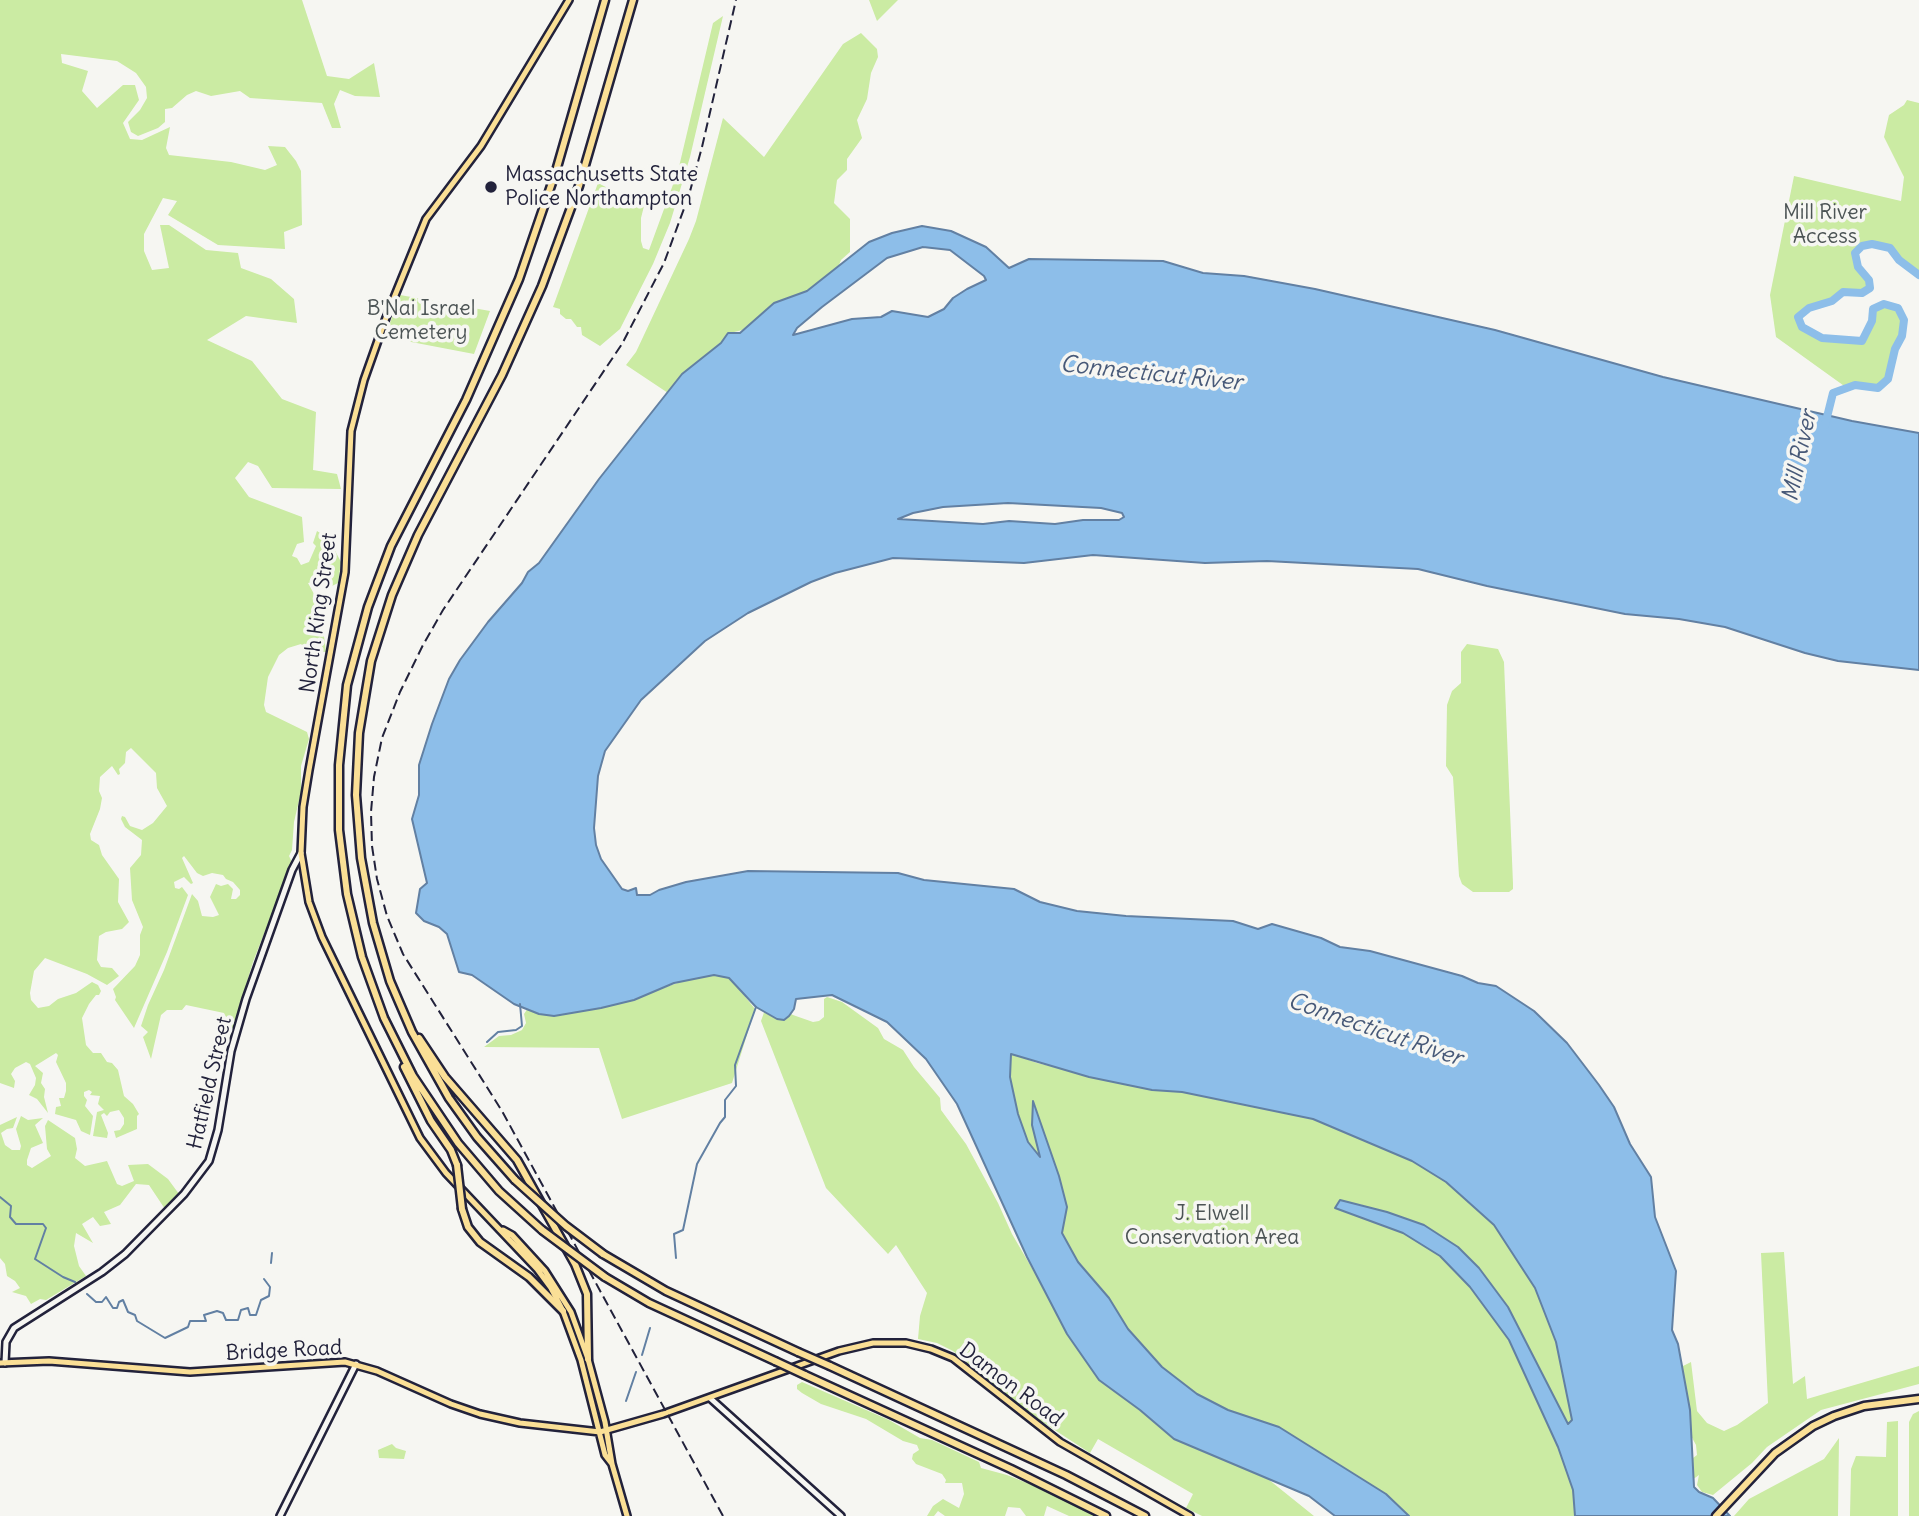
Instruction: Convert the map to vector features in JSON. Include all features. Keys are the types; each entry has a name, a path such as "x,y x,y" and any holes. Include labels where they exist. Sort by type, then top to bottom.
{"highway":[{"path":"563,1311 529,1277 480,1242 468,1227 462,1209 457,1165 413,1086 362,957 342,862 338,814 339,765 342,717 365,614 385,561 473,386 524,264 556,171 605,0"},
{"path":"633,1 581,178 545,278 493,396 407,558 375,648 361,722 356,795 362,871 379,946 400,1007 437,1079 467,1124 514,1180 565,1226 603,1254 666,1291 1066,1475 1144,1516"},
{"path":"379,946 411,1022 428,1053 517,1160 575,1264 584,1283 588,1305 588,1359"},
{"path":"391,1033 422,1090 462,1149 499,1191 542,1230 605,1277 649,1303 1011,1469 1106,1516"},
{"path":"1716,1516 1786,1444 1828,1418 1864,1406 1919,1399"}],"main road":[{"name":"North King Street","path":"569,0 481,146 426,219 381,329 364,380 351,431 345,572 303,807 301,853 309,902 322,937 407,1114 437,1162 543,1275 572,1330 603,1431"},
{"name":"North King Street","path":"500,1228 512,1235 527,1250 555,1284 570,1312 588,1359 603,1431"},
{"name":"Damon Road","path":"603,1431 640,1422 839,1351 892,1342 921,1346 958,1362 1060,1442 1190,1516"},
{"name":"Bridge Road","path":"3,1363 49,1361 190,1371 322,1362 356,1364 451,1404 490,1417 562,1429 603,1431"},
{"path":"603,1431 605,1455 612,1464 627,1516"}],"street":[{"name":"Hatfield Street","path":"3,1363 6,1342 15,1328 125,1254 184,1194 209,1161 218,1130 228,1061 246,999 292,870 301,853"},
{"path":"280,1516 356,1364"},
{"path":"710,1398 841,1516"}],"green space":[{"path":"0,0 302,0 327,76 349,79 374,63 380,97 355,96 340,90 334,104 341,128 332,128 322,103 250,98 240,91 211,96 196,91 172,108 165,109 165,122 158,128 138,136 131,132 128,122 147,98 146,87 136,73 117,61 61,54 62,63 88,71 82,91 97,108 123,85 135,85 139,100 123,123 130,139 142,140 170,127 166,148 169,155 231,162 265,170 277,165 268,146 285,147 296,161 301,171 302,225 284,232 285,249 218,245 168,215 177,201 163,198 144,234 144,251 152,270 169,268 160,225 169,225 206,250 238,253 241,268 271,279 294,299 297,323 246,316 207,340 252,361 282,399 316,412 313,470 337,474 341,489 272,488 258,466 248,462 235,478 249,497 302,517 304,542 297,544 292,556 297,558 301,565 309,562 316,546 313,543 317,531 329,539 341,562 338,583 330,587 318,581 308,583 320,605 326,652 313,651 311,654 301,644 288,648 279,655 268,677 264,705 266,712 307,732 309,739 301,766 301,792 289,856 292,862 253,962 231,1035 226,1031 228,1021 224,1013 186,1005 182,1010 167,1010 161,1015 151,1059 143,1037 148,1032 141,1026 148,1005 192,894 198,901 202,916 213,917 219,915 210,897 216,884 228,884 233,889 231,899 240,895 240,890 223,875 212,873 203,876 197,873 184,856 182,858 193,883 184,877 174,882 175,888 182,887 188,895 134,1028 115,1000 113,989 135,966 140,955 140,935 143,927 132,900 130,868 141,855 142,840 125,827 121,819 122,816 125,817 130,826 142,830 153,823 167,806 157,788 156,773 131,748 126,752 125,763 119,769 120,774 118,775 112,766 100,777 99,791 102,798 90,834 91,840 99,845 102,855 119,879 118,902 129,922 122,929 99,936 97,960 101,967 112,968 119,976 107,985 45,958 34,971 30,993 31,1000 38,1008 49,1006 58,999 76,993 92,982 98,985 101,991 89,1004 82,1018 86,1045 93,1053 101,1053 107,1062 112,1063 118,1070 124,1096 139,1114 137,1129 116,1138 114,1131 120,1130 124,1124 119,1110 110,1112 107,1116 104,1113 101,1115 108,1133 107,1138 93,1136 97,1112 104,1110 98,1104 100,1096 90,1095 92,1092 89,1090 84,1092 84,1096 87,1100 85,1106 93,1116 90,1135 81,1131 76,1120 55,1114 56,1107 61,1106 59,1098 64,1098 66,1091 66,1083 56,1062 56,1053 35,1066 43,1073 41,1083 45,1089 48,1113 37,1099 29,1095 36,1078 30,1064 26,1062 15,1068 11,1074 15,1081 14,1088 0,1083"},
{"path":"869,0 898,0 877,21"},
{"path":"723,16 690,157 670,223 653,264 620,329 600,346 582,335 581,327 577,327 571,319 560,314 560,309 553,307 598,183 644,206 641,241 643,248 649,250 678,171 713,23"},
{"path":"861,33 877,49 878,57 871,73 867,99 857,120 862,138 847,159 847,170 837,180 834,203 850,219 850,252 815,291 759,326 734,332 718,353 671,395 626,365 636,352 689,239 723,118 764,157 843,44"},
{"name":"Mill River Access","path":"1907,100 1919,103 1919,275 1899,260 1890,248 1872,244 1862,246 1855,253 1858,267 1869,280 1870,288 1862,293 1843,292 1832,301 1809,308 1799,317 1802,327 1822,338 1862,341 1872,321 1873,309 1884,304 1898,308 1904,320 1902,336 1895,349 1888,379 1878,388 1855,385 1847,388 1776,337 1770,295 1794,176 1901,201 1904,177 1884,137 1889,115"},
{"name":"B'Nai Israel Cemetery","path":"400,295 490,311 474,354 385,337"},
{"path":"1467,644 1498,649 1504,662 1513,884 1513,889 1509,892 1473,892 1462,884 1459,876 1453,777 1446,766 1447,705 1452,691 1461,683 1461,652"},
{"path":"720,975 729,978 755,1009 732,1083 622,1119 599,1048 484,1047 499,1036 522,1030 526,1023 524,1014 528,1008 543,1014 560,1015 614,1005 692,978"},
{"path":"827,997 842,1002 878,1028 884,1039 903,1050 940,1098 941,1110 966,1144 1012,1234 1047,1294 1125,1396 1160,1423 1263,1475 1314,1516 1202,1516 1186,1508 1193,1494 1098,1439 1090,1453 1027,1412 953,1351 937,1343 918,1339 920,1316 927,1293 896,1245 888,1254 826,1188 761,1021 768,1001 793,1015 813,1022 819,1021 824,1017 824,999"},
{"name":"J. Elwell Conservation Area","path":"1010,1053 1037,1063 1152,1090 1182,1092 1313,1119 1412,1161 1446,1182 1494,1225 1535,1288 1556,1342 1572,1420 1568,1424 1525,1339 1424,1225 1359,1204 1335,1208 1403,1233 1440,1256 1470,1287 1509,1340 1558,1447 1573,1490 1575,1516 1409,1516 1386,1494 1279,1427 1228,1410 1197,1394 1162,1367 1128,1329 1109,1298 1078,1262 1062,1233 1067,1207 1059,1176 1034,1103 1032,1125 1041,1159 1028,1142 1018,1114 1010,1077"},
{"path":"21,1116 28,1120 43,1118 35,1125 43,1143 31,1148 27,1160 27,1165 32,1168 51,1156 47,1149 45,1126 48,1120 75,1138 75,1158 85,1166 107,1161 117,1184 122,1186 134,1181 128,1165 148,1164 168,1179 179,1194 165,1209 149,1185 136,1184 120,1205 104,1212 111,1224 100,1226 93,1217 82,1224 93,1243 76,1233 74,1246 79,1266 86,1276 46,1300 40,1299 31,1304 26,1296 12,1292 20,1288 7,1276 5,1264 0,1258 0,1125 17,1117 13,1128 1,1133 5,1145 12,1150 20,1150 16,1129"},
{"path":"1784,1252 1793,1384 1805,1376 1807,1399 1919,1366 1919,1384 1821,1410 1767,1447 1713,1495 1702,1492 1697,1485 1699,1475 1642,1516 1634,1502 1697,1455 1696,1445 1690,1434 1681,1367 1691,1362 1697,1411 1707,1423 1724,1431 1768,1403 1761,1253"},
{"path":"802,1382 889,1420 920,1438 932,1440 979,1462 981,1468 1047,1491 1099,1516 1069,1516 1047,1506 1044,1516 1026,1516 1020,1508 1008,1507 1005,1516 945,1516 938,1511 934,1516 927,1516 933,1506 943,1499 959,1508 964,1494 962,1483 945,1483 942,1474 916,1464 912,1459 913,1454 919,1450 917,1445 903,1441 866,1419 821,1404 802,1393 797,1389 797,1385"},
{"path":"1919,1411 1919,1516 1909,1516 1909,1422 1913,1414"},
{"path":"1898,1421 1898,1516 1850,1516 1851,1469 1856,1456 1886,1457 1887,1422"},
{"path":"1839,1438 1838,1516 1734,1516 1749,1499 1824,1459"},
{"path":"392,1444 406,1451 404,1459 379,1458 378,1450"}],"water":[{"name":"Connecticut River","path":"922,226 951,231 986,247 1009,268 1029,259 1163,261 1203,273 1244,276 1315,289 1495,330 1663,377 1852,421 1919,433 1919,670 1838,661 1725,627 1625,614 1418,569 1267,561 1205,563 1093,555 1024,563 893,558 811,582 748,613 705,641 641,700 605,751 598,776 594,828 596,845 601,859 622,889 628,891 636,888 637,895 650,895 686,882 748,871 898,873 924,880 1014,889 1040,902 1077,911 1233,921 1258,929 1272,924 1321,938 1340,947 1370,951 1496,986 1534,1011 1567,1043 1614,1107 1630,1144 1651,1177 1655,1217 1676,1271 1672,1330 1678,1344 1690,1410 1694,1487 1713,1498 1730,1516 1575,1516 1573,1490 1558,1447 1509,1340 1470,1287 1440,1256 1403,1233 1335,1208 1340,1200 1387,1212 1424,1225 1458,1247 1479,1268 1508,1307 1568,1424 1572,1420 1556,1342 1535,1288 1494,1225 1446,1182 1412,1161 1313,1119 1182,1092 1152,1090 1089,1077 1011,1054 1010,1077 1018,1114 1028,1142 1040,1157 1032,1125 1033,1101 1059,1176 1067,1207 1062,1233 1078,1262 1109,1298 1128,1329 1162,1367 1197,1394 1228,1410 1279,1427 1386,1494 1409,1516 1335,1516 1309,1496 1174,1439 1099,1380 1067,1334 1027,1257 957,1104 926,1059 887,1022 832,995 796,999 789,1016 784,1020 777,1019 756,1007 729,978 714,975 674,983 634,1000 601,1008 554,1016 539,1014 514,1004 472,975 459,972 447,934 439,927 424,921 416,913 420,889 427,883 412,819 419,795 419,765 449,679 460,660 528,572 539,563 599,479 682,374 721,343 728,333 740,333 774,303 807,291 869,242","holes":["923,247 950,250 986,280 967,289 953,298 944,309 928,317 892,311 881,317 852,319 793,335 797,328 822,307 887,258","1008,503 1101,508 1122,513 1124,517 1119,520 1083,520 1055,524 1009,521 983,524 898,519 943,507"]}],"waterway":[{"name":"Mill River","path":"1825,425 1833,393 1855,385 1878,388 1888,379 1895,349 1902,336 1904,320 1898,308 1884,304 1873,309 1872,321 1862,341 1822,338 1802,327 1798,317 1809,308 1832,301 1843,292 1862,293 1870,288 1869,280 1858,267 1855,253 1862,246 1872,244 1890,248 1899,260 1919,275"},
{"path":"487,1042 498,1032 516,1030 522,1026 520,1004"},
{"path":"676,1258 674,1234 683,1230 697,1164 725,1117 725,1100 736,1086 735,1065 756,1007"},
{"path":"0,1197 11,1206 10,1217 16,1224 43,1224 46,1228 35,1259 75,1282"},
{"path":"271,1263 272,1253"},
{"path":"87,1294 96,1302 102,1302 106,1297 113,1308 117,1308 123,1300 128,1312 135,1315 137,1321 165,1338 188,1327 190,1321 206,1321 204,1315 217,1311 223,1313 226,1320 238,1320 241,1310 248,1308 250,1315 256,1315 261,1300 269,1296 270,1287 264,1279"},
{"path":"642,1355 650,1328"},
{"path":"626,1401 636,1372"}],"railway":[{"path":"723,1516 502,1111 403,954 387,916 377,879 371,812 374,777 382,738 423,645 443,610 622,344 664,263 689,195 736,0"}],"place":[{"name":"Massachusetts State Police Northampton","path":"491,187"}]}
